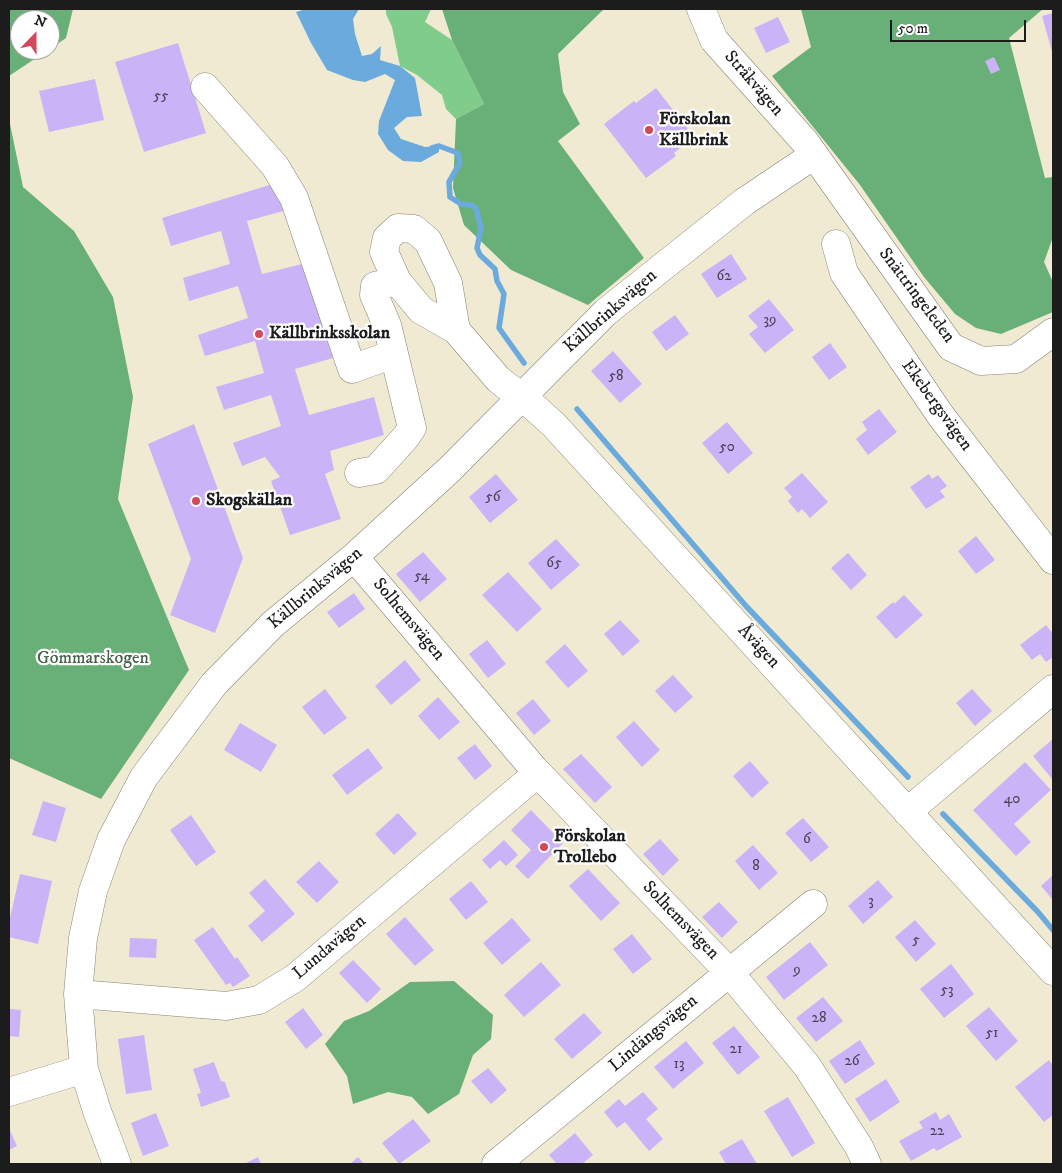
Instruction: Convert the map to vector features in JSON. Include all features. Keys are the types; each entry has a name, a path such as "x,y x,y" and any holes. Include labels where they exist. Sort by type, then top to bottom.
{"street":[{"name":"Stråkvägen","path":"701,9 714,40 805,142 814,155"},
{"path":"205,86 275,166 294,198 352,369 393,354"},
{"name":"Snättringeleden","path":"814,155 951,347 981,361 1016,360 1053,332"},
{"name":"Källbrinksvägen","path":"117,1164 97,1111 84,1069 78,994 83,938 93,891 111,840 144,777 214,684 274,624 354,556 449,470 606,312 744,202 814,155"},
{"name":"Åvägen","path":"456,330 448,283 428,241 414,229 398,228 387,238 384,252 398,281 421,310 456,330 498,379 523,396 554,425 1053,971"},
{"name":"Ekebergsvägen","path":"836,244 844,273 941,416 1053,560"},
{"path":"359,473 376,470 412,428 387,325 374,295 375,286 398,281"},
{"name":"Solhemsvägen","path":"354,556 538,773 728,972 807,1066 868,1164"},
{"path":"907,812 1053,689"},
{"name":"Lundavägen","path":"78,994 226,1006 259,1000 295,978 538,773"},
{"name":"Lindängsvägen","path":"496,1164 522,1155 728,972 813,904"},
{"path":"9,1092 84,1069"}],"green space":[{"path":"9,9 73,9 66,38 60,42 60,10 10,10 10,60 33,60 9,76"},
{"path":"386,9 431,9 425,22 452,40 484,104 456,119 446,109 442,95 417,75 400,66 392,27 386,14"},
{"path":"442,9 604,9 558,54 563,92 580,124 558,141 644,258 588,305 511,270 464,225 453,188 456,119 484,104 452,40"},
{"path":"801,9 1043,9 1009,38 1045,178 1053,177 1053,237 1044,262 1053,282 1053,312 1001,334 976,328 955,314 924,277 860,185 772,76 811,47"},
{"name":"Gömmarskogen","path":"9,119 23,187 74,231 113,297 133,397 118,499 189,670 101,799 9,758"},
{"path":"454,981 493,1015 491,1039 473,1055 459,1094 428,1114 412,1097 388,1092 353,1104 347,1076 325,1044 344,1021 369,1011 410,982"}],"water":[{"path":"306,9 359,9 353,19 355,34 362,56 372,54 381,46 380,60 400,66 415,78 422,116 407,117 394,128 401,139 425,147 439,146 439,152 421,162 403,161 388,150 378,134 379,121 395,80 385,74 365,82 353,80 327,70 296,12"}],"building":[{"path":"1053,13 1053,55 1042,16"},
{"path":"778,17 790,42 766,53 754,28"},
{"path":"178,43 206,133 144,152 115,62"},
{"path":"994,57 1000,70 991,74 985,61"},
{"path":"95,79 104,120 49,132 39,91"},
{"name":"Förskolan Källbrink","path":"656,88 694,137 674,153 676,156 646,178 604,124 634,101 636,103"},
{"path":"279,182 287,210 247,221 262,274 302,264 333,358 295,369 309,415 374,397 384,435 330,451 334,470 325,474 341,519 290,535 271,481 280,477 265,457 242,466 233,443 281,426 271,395 224,410 216,387 264,373 255,341 205,356 198,335 248,318 238,286 189,301 183,278 230,264 221,231 171,246 162,218"},
{"path":"731,254 747,279 717,298 701,274"},
{"path":"769,299 794,330 765,353 749,334 758,327 748,316"},
{"path":"675,315 689,334 666,351 652,332"},
{"path":"830,343 847,367 829,380 812,357"},
{"path":"613,351 642,384 620,403 591,371"},
{"path":"879,409 897,432 868,455 856,439 867,430 862,422"},
{"path":"727,422 753,453 728,474 702,443"},
{"name":"Skogskällan","path":"194,424 243,558 215,633 170,615 191,559 148,444"},
{"path":"802,473 828,502 810,518 802,509 798,513 788,501 792,497 784,488"},
{"path":"496,474 518,500 490,523 469,497"},
{"path":"929,474 932,479 938,475 947,486 940,491 945,497 926,509 910,487"},
{"path":"976,536 995,560 976,574 958,551"},
{"path":"556,539 580,565 551,590 528,563"},
{"path":"423,552 447,579 420,602 396,574"},
{"path":"848,553 867,575 851,590 831,568"},
{"path":"508,572 542,609 517,632 482,595"},
{"path":"354,593 365,609 339,628 327,612"},
{"path":"904,595 923,615 896,639 876,617"},
{"path":"620,620 640,641 623,656 604,634"},
{"path":"1046,625 1053,634 1053,657 1046,662 1040,654 1032,660 1020,645"},
{"path":"487,640 506,664 488,678 469,654"},
{"path":"565,644 588,671 568,688 545,662"},
{"path":"405,660 421,680 391,705 375,686"},
{"path":"673,675 693,697 675,713 655,691"},
{"path":"325,689 347,718 324,735 302,707"},
{"path":"972,689 992,711 975,726 956,703"},
{"path":"438,697 460,722 439,740 418,716"},
{"path":"533,699 551,721 534,735 516,713"},
{"path":"634,721 660,750 642,767 616,737"},
{"path":"240,723 277,745 261,772 224,750"},
{"path":"1053,739 1053,780 1033,756"},
{"path":"475,744 492,766 475,780 457,758"},
{"path":"368,748 383,768 347,795 332,775"},
{"path":"581,754 612,787 595,803 563,769"},
{"path":"750,761 769,783 752,798 733,776"},
{"path":"1025,762 1051,790 1014,824 1031,842 1016,856 973,810"},
{"path":"43,801 66,808 56,842 32,835"},
{"name":"Förskolan Trollebo","path":"531,810 563,843 528,879 515,866 531,850 511,830"},
{"path":"398,813 417,834 394,855 375,834"},
{"path":"191,815 216,852 196,866 170,830"},
{"path":"803,818 829,847 811,862 785,833"},
{"path":"660,839 679,860 663,876 643,854"},
{"path":"504,840 518,855 506,866 500,860 490,869 482,860"},
{"path":"753,845 778,873 759,890 735,861"},
{"path":"319,861 339,882 317,903 296,882"},
{"path":"588,869 620,903 601,921 569,886"},
{"path":"20,874 52,881 38,944 9,937 9,922"},
{"path":"1053,875 1053,900 1041,886"},
{"path":"265,879 295,914 262,942 248,926 265,911 249,893"},
{"path":"878,880 893,897 863,924 848,906"},
{"path":"471,881 488,902 466,920 449,899"},
{"path":"719,902 738,922 722,938 702,917"},
{"path":"405,917 434,950 415,966 386,934"},
{"path":"512,918 531,940 502,965 483,943"},
{"path":"915,920 936,944 916,962 895,937"},
{"path":"213,927 235,959 237,957 250,976 233,987 230,983 226,985 194,940"},
{"path":"632,934 652,959 633,974 613,949"},
{"path":"130,938 157,939 156,958 129,957"},
{"path":"810,942 828,965 784,1000 766,977"},
{"path":"353,960 381,989 367,1003 339,973"},
{"path":"541,962 561,985 524,1017 504,995"},
{"path":"951,964 974,994 944,1018 920,989"},
{"path":"823,997 843,1021 816,1042 796,1018"},
{"path":"989,1007 1018,1041 996,1061 966,1026"},
{"path":"303,1008 323,1035 306,1049 285,1022"},
{"path":"9,1009 21,1010 19,1037 9,1036"},
{"path":"584,1013 602,1033 572,1059 554,1039"},
{"path":"734,1026 760,1057 738,1075 712,1043"},
{"path":"144,1035 152,1090 126,1094 118,1039"},
{"path":"860,1040 875,1064 845,1084 829,1061"},
{"path":"686,1041 704,1063 673,1089 654,1067"},
{"path":"1049,1060 1053,1066 1053,1115 1044,1122 1015,1087"},
{"path":"214,1062 221,1081 225,1082 230,1097 201,1107 197,1094 201,1093 193,1069"},
{"path":"488,1068 507,1090 491,1104 471,1081"},
{"path":"886,1079 900,1102 870,1122 855,1099"},
{"path":"643,1092 658,1109 646,1119 663,1139 649,1151 625,1122 617,1128 604,1112 619,1099 625,1106"},
{"path":"788,1097 815,1143 792,1157 764,1111"},
{"path":"936,1112 940,1120 949,1114 962,1137 937,1151 934,1148 911,1161 899,1141 923,1128 919,1122"},
{"path":"156,1113 169,1146 143,1156 131,1123"},
{"path":"413,1119 431,1141 399,1164 382,1143"},
{"path":"9,1128 17,1146 9,1150"},
{"path":"575,1133 593,1155 582,1164 557,1164 549,1155"},
{"path":"742,1139 757,1164 726,1164 719,1152"},
{"path":"258,1157 261,1164 244,1164"},
{"path":"358,1157 364,1164 350,1164"}],"waterway":[{"path":"432,148 439,146 458,153 460,163 449,182 450,197 461,204 471,205 476,208 481,228 477,248 480,255 495,269 497,281 504,294 499,328 524,363"},
{"path":"577,409 746,606 908,777"},
{"path":"943,814 1038,912 1053,930"}],"place":[{"name":"Förskolan Källbrink","path":"649,130"},
{"name":"Källbrinksskolan","path":"259,334"},
{"name":"Skogskällan","path":"196,501"},
{"name":"Förskolan Trollebo","path":"544,847"}]}
